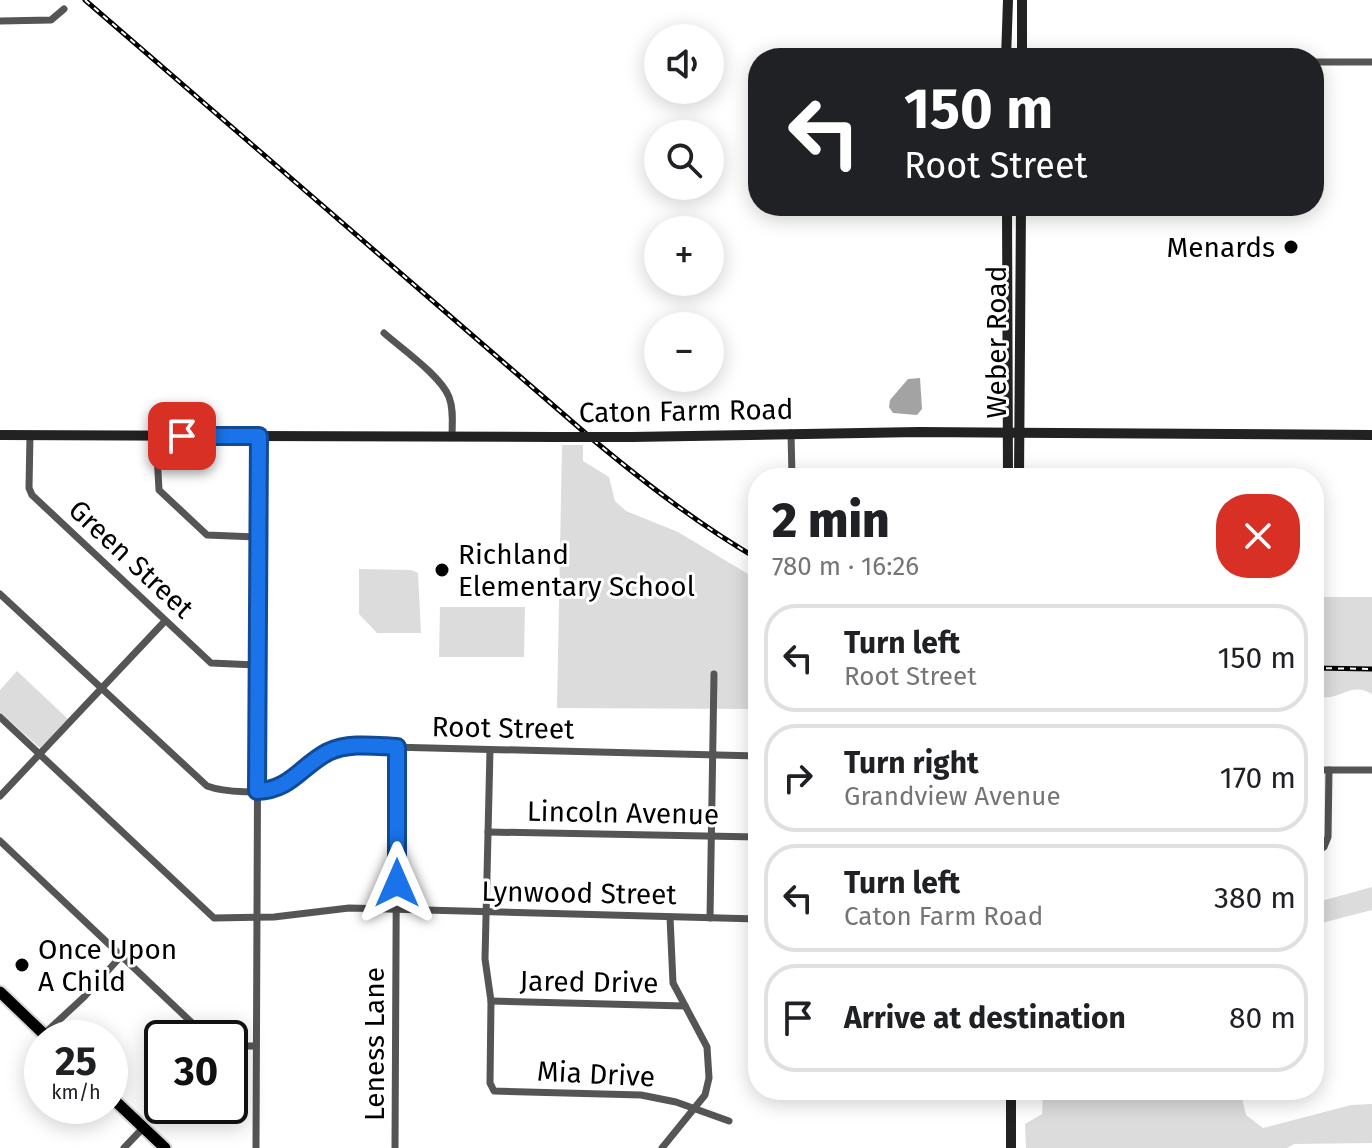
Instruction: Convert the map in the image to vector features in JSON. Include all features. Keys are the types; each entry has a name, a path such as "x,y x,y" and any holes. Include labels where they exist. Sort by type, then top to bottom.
{"main road":[{"path":"0,992 29,1020"},
{"path":"128,1113 165,1148"}],"street":[{"path":"1006,48 1008,0"},
{"path":"1022,0 1022,48"},
{"path":"0,21 51,20 64,9"},
{"path":"1324,62 1372,62"},
{"name":"Weber Road","path":"1007,216 1018,468"},
{"name":"Weber Road","path":"1009,468 1014,432 1021,216"},
{"path":"384,333 441,384 449,396 453,410 452,437"},
{"name":"Caton Farm Road","path":"0,435 632,437 1014,432 1372,435"},
{"path":"791,433 792,468"},
{"name":"Green Street","path":"30,435 29,488 32,495 211,663 258,665"},
{"path":"156,436 159,490 207,535 258,537"},
{"path":"256,1148 259,436"},
{"name":"Root Street","path":"0,594 207,786 220,791 282,787 327,753 351,746 748,756"},
{"path":"0,796 165,621"},
{"path":"710,918 714,674"},
{"name":"Lynwood Street","path":"0,717 214,918 257,918 349,908 748,919"},
{"name":"Leness Lane","path":"395,1148 397,747"},
{"path":"490,750 485,959 491,1001"},
{"path":"1324,770 1372,770"},
{"path":"1324,847 1328,837 1329,770"},
{"name":"Lincoln Avenue","path":"488,832 748,837"},
{"path":"0,841 189,1020"},
{"path":"662,1148 705,1095 710,1062 707,1047 673,983 670,917"},
{"path":"62,1020 122,955"},
{"name":"Jared Drive","path":"491,1001 685,1006"},
{"name":"Mia Drive","path":"491,1001 490,1083 494,1091 641,1095 663,1098 729,1121"},
{"path":"248,1046 256,1046"},
{"path":"1011,1100 1011,1148"},
{"path":"124,1148 143,1128"}],"shaded area":[{"path":"920,378 922,409 917,415 893,413 889,407 890,400 908,379"},
{"path":"562,445 583,445 583,461 609,477 615,501 626,511 678,532 748,574 748,709 557,708"},
{"path":"359,569 411,570 418,573 421,633 377,633 359,614"},
{"path":"1324,597 1372,597 1372,694 1357,689 1324,697"},
{"path":"440,607 525,607 524,657 439,657"},
{"path":"17,671 68,719 40,748 0,712 0,690"},
{"path":"1372,887 1372,910 1324,922 1324,900"},
{"path":"1043,1100 1242,1100 1246,1115 1263,1128 1351,1105 1372,1104 1372,1143 1294,1144 1287,1148 1026,1148 1025,1124 1042,1114"}],"railway":[{"path":"85,0 591,438 672,502 748,553"},
{"path":"1324,668 1372,669"}],"place":[{"name":"Menards","path":"1291,247"},
{"name":"Richland Elementary School","path":"442,570"},
{"name":"Once Upon A Child","path":"22,965"}],"route":[{"path":"182,436 259,436 257,791 282,787 338,748 397,747 397,883"}]}
